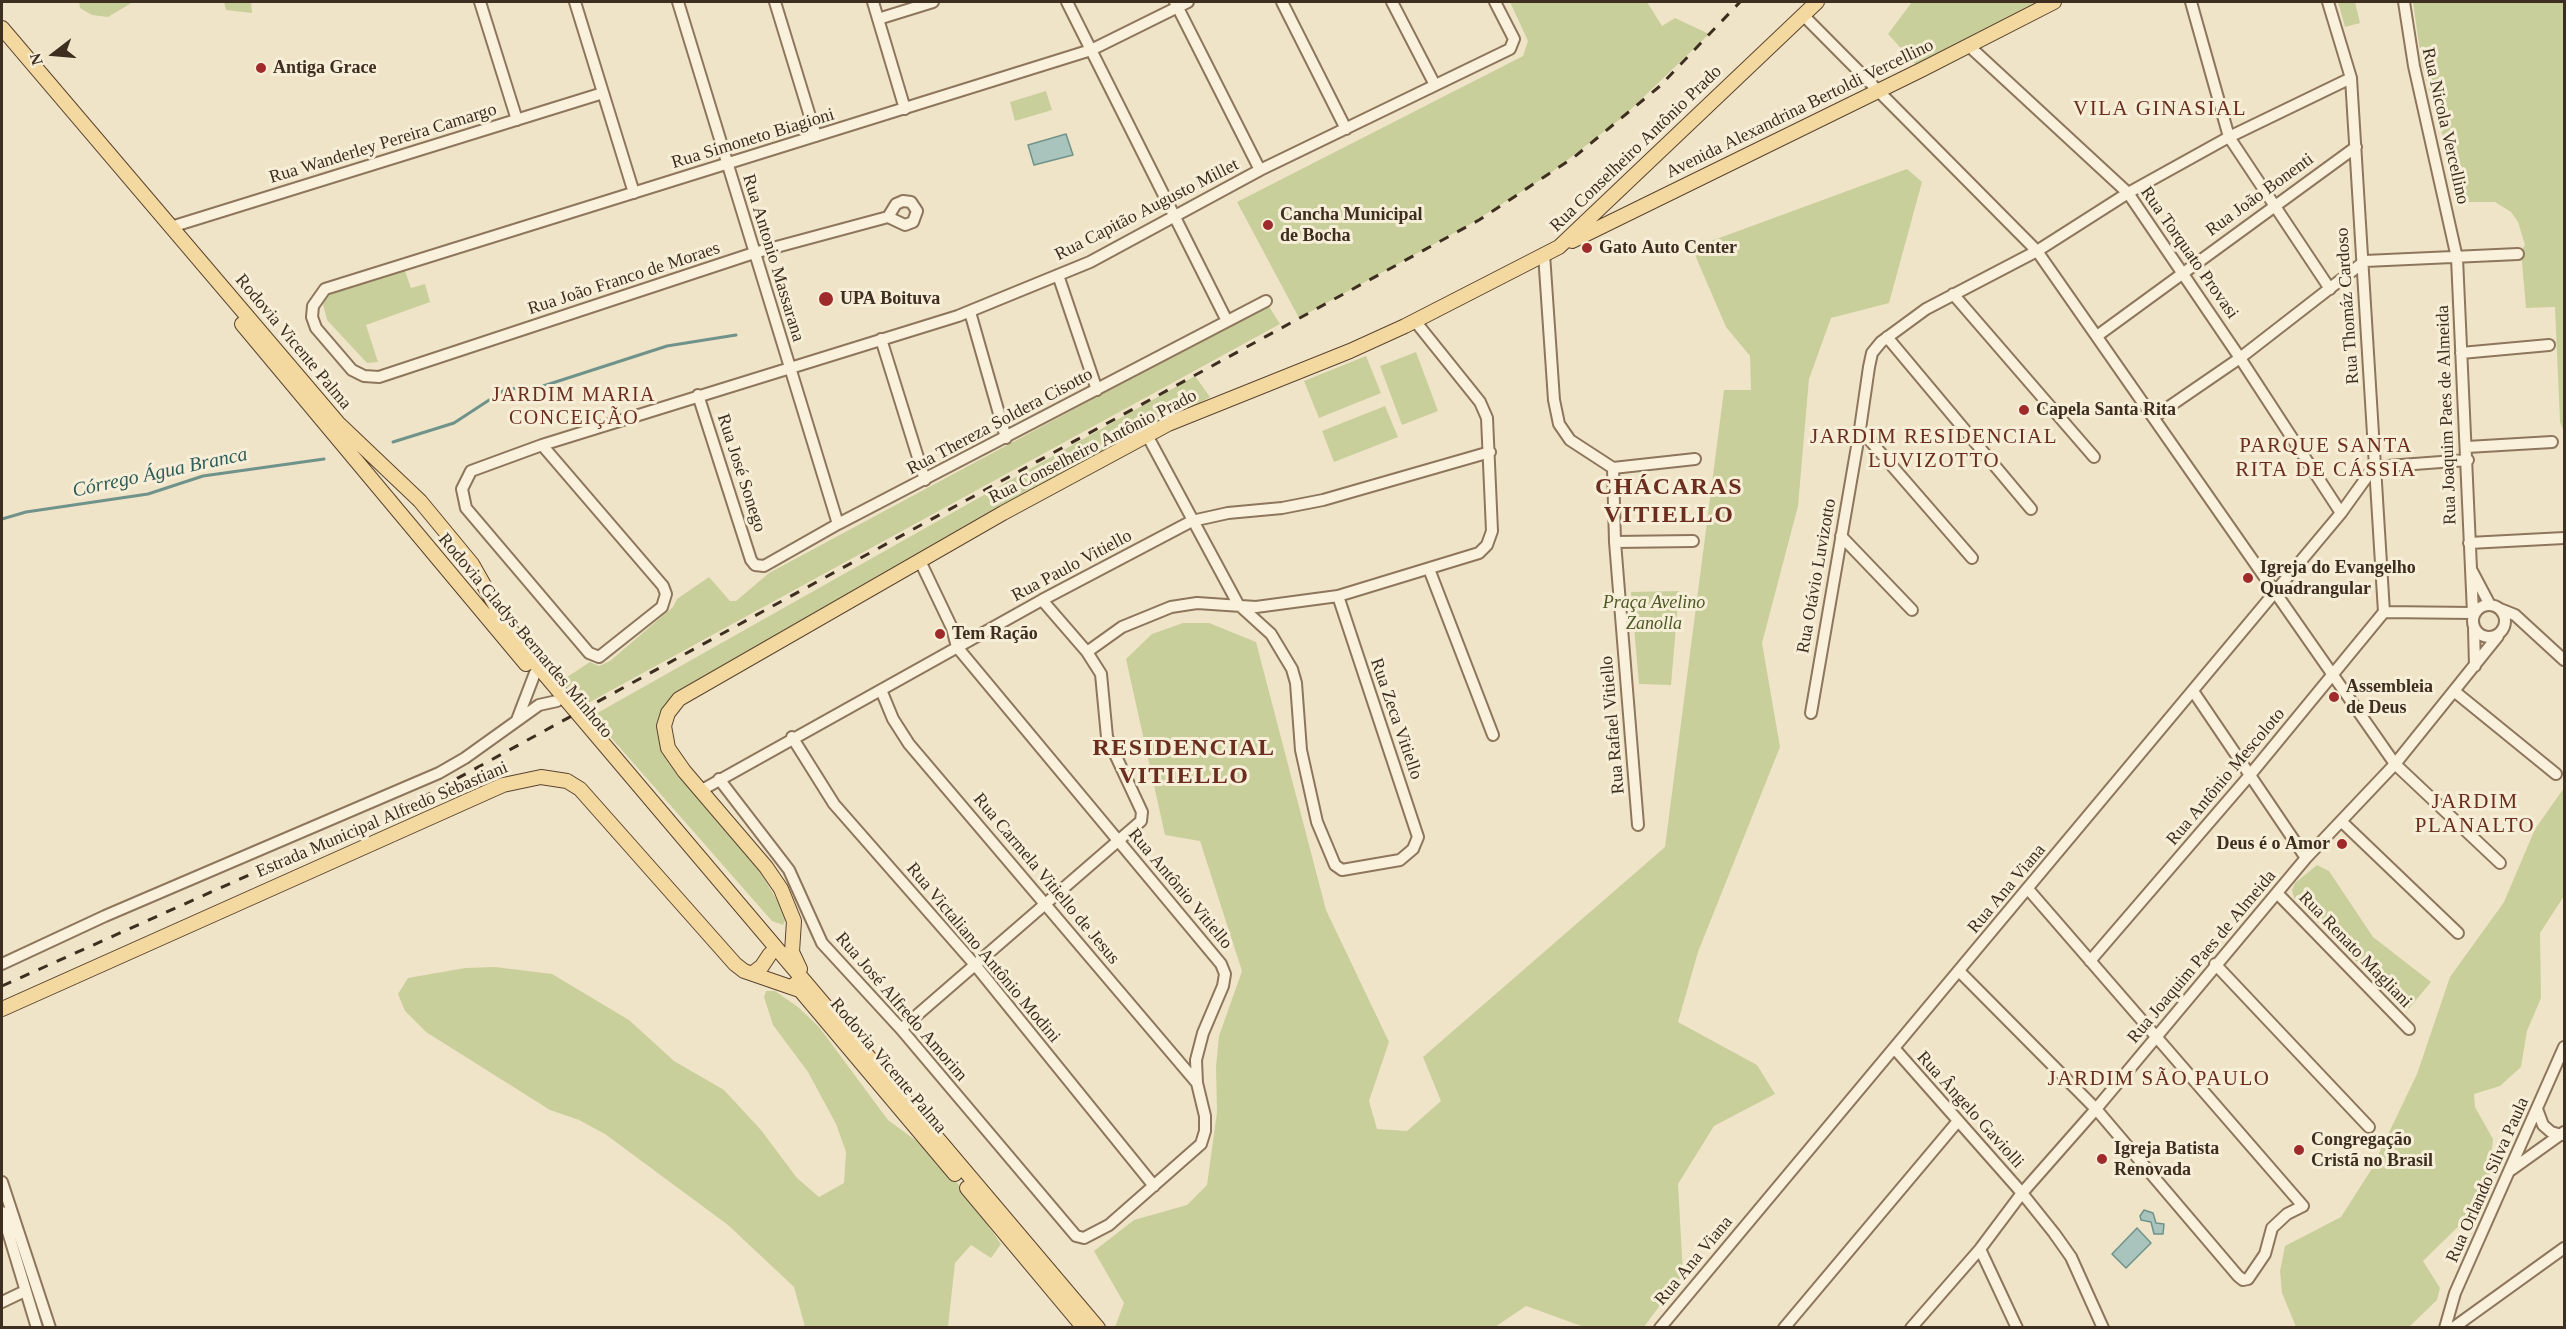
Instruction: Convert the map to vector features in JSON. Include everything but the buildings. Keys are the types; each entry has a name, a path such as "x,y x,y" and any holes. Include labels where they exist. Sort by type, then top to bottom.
{"main road":[{"name":"Rua Conselheiro Antônio Prado","path":"794,921 781,889 766,867 673,756 666,739 664,726 676,701 693,688 1174,421 1350,351 1415,321 1559,247 1817,2"},
{"name":"Avenida Alexandrina Bertoldi Vercellino","path":"1559,247 2055,2"},
{"name":"Rodovia Vicente Palma","path":"2,28 338,423 412,492 437,521 472,564 502,617 551,682"},
{"name":"Rodovia Vicente Palma","path":"2,42 98,151 360,465"},
{"path":"1604,204 1609,213 1618,218"},
{"name":"Rodovia Gladys Bernardes Minhoto","path":"360,465 535,673 564,702 667,825"},
{"path":"420,538 419,521 426,517 437,521"},
{"name":"Rodovia Gladys Bernardes Minhoto","path":"551,682 564,702"},
{"name":"Estrada Municipal Alfredo Sebastiani","path":"2,1009 503,785 541,777 567,781 580,789 604,812 721,951 744,971 802,992"},
{"name":"Rodovia Vicente Palma","path":"667,825 771,949 802,992 1084,1328"},
{"path":"753,973 762,966 771,949 786,940 794,921"},
{"path":"794,921 793,955 817,995"},
{"name":"Rodovia Vicente Palma","path":"771,949 817,995 1098,1328"}],"street":[{"path":"480,2 516,120"},
{"path":"575,2 634,193"},
{"name":"Rua Antonio Massarana","path":"678,2 838,524"},
{"path":"775,2 816,136"},
{"path":"873,2 905,109"},
{"path":"878,19 933,2"},
{"path":"1067,2 1227,321"},
{"name":"Rua Simoneto Biagioni","path":"372,377 352,370 316,328 312,311 322,291 1091,50 1176,4 1188,2"},
{"path":"1282,2 1346,129"},
{"path":"1392,2 1435,85"},
{"name":"Rua Capitão Augusto Millet","path":"542,445 663,586 667,597 662,607 605,655 597,657 589,653 466,508 461,493 469,472 542,445 698,395 970,312 1090,262 1260,170 1505,52 1513,46 1514,39 1495,2"},
{"path":"2192,2 2229,137 2330,289"},
{"name":"Rua Thomáz Cardoso","path":"2328,2 2351,78 2358,223 2364,261 2384,612"},
{"name":"Rua Nicola Vercellino","path":"2404,2 2414,66 2457,258"},
{"path":"1176,4 1260,170"},
{"path":"1803,15 2037,251 2225,522 2276,590 2395,764 2500,863"},
{"name":"Rua Torquato Provasi","path":"1969,46 2128,193 2183,272 2341,513"},
{"name":"Rua Otávio Luvizotto","path":"1810,713 1872,353 1887,337 1953,294 2037,251 2128,193 2229,137 2351,78"},
{"name":"Rua Wanderley Pereira Camargo","path":"171,227 603,93"},
{"name":"Rua João Bonenti","path":"2097,336 2273,205 2356,147"},
{"name":"Rua João Franco de Moraes","path":"372,377 754,254 888,217"},
{"path":"2154,417 2240,358 2364,261 2518,254"},
{"path":"1544,255 1554,399 1559,424 1570,440 1613,468 1695,459"},
{"name":"Rua Joaquim Paes de Almeida","path":"2457,258 2468,460 2473,613"},
{"path":"1058,275 1097,390"},
{"path":"1953,294 2094,457"},
{"name":"Rua Thereza Soldera Cisotto","path":"752,560 757,566 766,566 838,524 1266,300"},
{"path":"970,312 1006,438"},
{"path":"1088,652 1122,627 1171,607 1197,603 1238,604 1256,608 1338,596 1469,558 1487,545 1492,531 1487,418 1480,402 1415,321"},
{"path":"1887,337 2031,509"},
{"path":"881,339 925,480"},
{"path":"2461,353 2549,345"},
{"name":"Rua José Sonego","path":"698,395 752,560"},
{"path":"1860,429 1972,558"},
{"path":"1147,435 1238,604"},
{"path":"2467,447 2552,442"},
{"name":"Rua Paulo Vitiello","path":"700,791 792,737 1192,521 1228,513 1282,508 1323,500 1490,452"},
{"path":"2374,467 2468,460"},
{"name":"Rua Ana Viana","path":"1660,1328 2341,513 2374,467"},
{"name":"Rua Rafael Vitiello","path":"1613,468 1615,542 1638,825"},
{"path":"1841,536 1912,610"},
{"path":"2469,543 2565,538"},
{"path":"1615,542 1693,541"},
{"name":"Rua Antônio Vitiello","path":"920,561 952,628 957,648 1221,964 1225,974 1223,986 1198,1049 1197,1083 1205,1116 1205,1131 1201,1144 1109,1225 1084,1238"},
{"path":"1429,569 1493,735"},
{"name":"Rua Joaquim Paes de Almeida","path":"2472,570 2495,607"},
{"name":"Rua Zeca Vitiello","path":"1238,604 1271,634 1292,669 1296,683 1306,778 1317,822 1335,865 1344,870 1394,862 1411,851 1417,842 1417,833 1338,596"},
{"path":"901,1029 1141,821 1142,812 1107,737 1102,681 1088,652 1042,600"},
{"path":"2384,612 2473,613 2482,606 2495,607 2515,615 2565,660"},
{"path":"2495,607 2505,621 2530,629"},
{"name":"Rua Antônio Mescoloto","path":"2090,961 2250,775 2384,612"},
{"path":"2473,613 2475,666"},
{"path":"2474,628 2482,637 2498,636 2505,621"},
{"name":"Rua Joaquim Paes de Almeida","path":"1914,1326 1980,1249 2022,1192 2096,1109 2306,858 2395,764 2498,636"},
{"path":"516,723 535,673"},
{"name":"Rua Carmela Vitiello de Jesus","path":"881,690 893,719 909,744 1197,1083"},
{"path":"2193,691 2306,858"},
{"path":"2454,691 2556,774"},
{"path":"2,964 105,916 439,773 465,758 539,705 564,702"},
{"name":"Rua Victaliano Antônio Modini","path":"792,737 834,804 976,966 1154,1186"},
{"name":"Rua José Alfredo Amorim","path":"719,779 789,870 822,943 901,1029 1068,1230 1084,1238"},
{"path":"2341,821 2458,933"},
{"path":"1959,971 2096,1109 2238,1276 2245,1280 2265,1254 2272,1228 2287,1214 2303,1206 2028,889"},
{"name":"Rua Renato Magliani","path":"2277,893 2409,1029"},
{"path":"2215,964 2369,1127"},
{"name":"Rua Orlando Silva Paula","path":"2445,1328 2455,1293 2565,1047"},
{"name":"Rua Ângelo Gaviolli","path":"1894,1048 2022,1192 2071,1257 2103,1328"},
{"path":"2537,1109 2543,1125 2551,1132 2563,1134"},
{"path":"1784,1328 1958,1121"},
{"path":"2509,1172 2563,1134"},
{"path":"2,1182 50,1328"},
{"path":"2,1214 37,1328"},
{"path":"2453,1328 2565,1248"},
{"path":"1980,1249 2017,1328"},
{"path":"2,1302 26,1291"}],"green space":[{"path":"79,2 133,2 108,17 92,15 80,8"},
{"path":"224,2 251,2 252,13 226,10"},
{"path":"1510,2 1647,2 1662,26 1675,18 1709,34 1624,116 1548,175 1467,226 1299,318 1237,202 1523,56 1528,41"},
{"path":"1912,2 2039,2 1917,66 1888,34"},
{"path":"2338,2 2355,2 2360,23 2345,27"},
{"path":"2413,2 2564,2 2564,432 2560,422 2555,307 2526,308 2521,251 2525,245 2518,222 2511,212 2495,202 2462,202 2422,65"},
{"path":"1046,91 1052,110 1015,121 1010,102"},
{"path":"1907,169 1922,182 1889,303 1831,318 1809,379 1798,506 1762,643 1780,747 1698,952 1678,1022 1757,1065 1775,1094 1714,1126 1678,1184 1683,1274 1644,1327 1584,1327 1526,1306 1495,1327 1115,1327 1124,1303 1094,1251 1134,1220 1187,1205 1207,1185 1217,1112 1216,1067 1219,1036 1242,971 1200,841 1165,835 1126,659 1152,634 1183,623 1209,623 1256,642 1326,910 1389,1042 1369,1101 1377,1129 1407,1131 1441,1101 1423,1057 1665,847 1724,390 1751,390 1750,356 1726,327 1692,248"},
{"path":"405,271 411,288 425,284 430,302 366,325 378,362 367,363 327,320 323,304 330,291"},
{"path":"1268,305 1280,324 579,708 558,683 590,662 599,666 610,661 673,607 677,599 709,577 730,601 736,601 769,573"},
{"path":"1416,352 1438,411 1402,425 1380,366"},
{"path":"1366,356 1381,393 1319,418 1304,381"},
{"path":"1195,376 1210,397 680,691 662,748 759,870 787,917 783,925 772,921 592,716"},
{"path":"1385,406 1398,437 1334,462 1322,431"},
{"name":"Praça Avelino Zanolla","path":"1679,591 1671,685 1639,684 1631,592"},
{"path":"2564,788 2564,896 2540,933 2541,998 2527,1031 2521,1067 2500,1086 2474,1094 2475,1107 2493,1139 2488,1185 2466,1219 2423,1261 2440,1288 2437,1300 2409,1327 2296,1327 2282,1293 2280,1271 2285,1246 2341,1217 2371,1170 2417,1074 2450,977 2504,902 2535,829"},
{"path":"2317,865 2329,871 2373,937 2431,982 2406,1012 2294,898 2292,890 2295,883"},
{"path":"495,967 552,974 629,1020 674,1061 724,1090 761,1130 797,1178 819,1197 844,1183 846,1152 836,1124 808,1072 773,1025 764,997 766,991 775,991 798,1007 819,1027 888,1120 918,1142 959,1185 1001,1244 991,1258 971,1245 955,1263 948,1327 805,1327 794,1287 728,1225 605,1134 579,1120 550,1110 426,1032 405,1011 398,994 408,978 465,968"}],"water":[{"path":"1066,134 1073,155 1034,165 1028,145"},
{"path":"2144,1210 2153,1213 2156,1223 2164,1224 2163,1234 2154,1234 2151,1222 2141,1220 2140,1216"},
{"path":"2137,1228 2151,1243 2126,1268 2112,1254"}],"waterway":[{"name":"Córrego Água Branca","path":"393,442 454,423 506,389 540,387 667,346 736,335"},
{"name":"Córrego Água Branca","path":"2,519 26,512 148,494 203,476 324,459"}],"railway":[{"path":"2,986 427,795 1479,220 1573,158 1660,86 1740,2"}],"place":[{"name":"Antiga Grace","path":"261,68"},
{"name":"Cancha Municipal de Bocha","path":"1268,225"},
{"name":"Gato Auto Center","path":"1587,248"},
{"name":"UPA Boituva","path":"826,299"},
{"name":"Capela Santa Rita","path":"2024,410"},
{"name":"Igreja do Evangelho Quadrangular","path":"2248,578"},
{"name":"Tem Ração","path":"940,634"},
{"name":"Assembleia de Deus","path":"2334,697"},
{"name":"Deus é o Amor","path":"2342,844"},
{"name":"Congregação Cristã no Brasil","path":"2299,1150"},
{"name":"Igreja Batista Renovada","path":"2102,1159"}],"district":[{"name":"VILA GINASIAL","path":"2160,109"},
{"name":"JARDIM MARIA CONCEIÇÃO","path":"574,408"},
{"name":"JARDIM RESIDENCIAL LUVIZOTTO","path":"1934,449"},
{"name":"PARQUE SANTA RITA DE CÁSSIA","path":"2326,458"},
{"name":"CHÁCARAS VITIELLO","path":"1669,502"},
{"name":"RESIDENCIAL VITIELLO","path":"1184,763"},
{"name":"JARDIM PLANALTO","path":"2475,814"},
{"name":"JARDIM SÃO PAULO","path":"2159,1079"}]}
